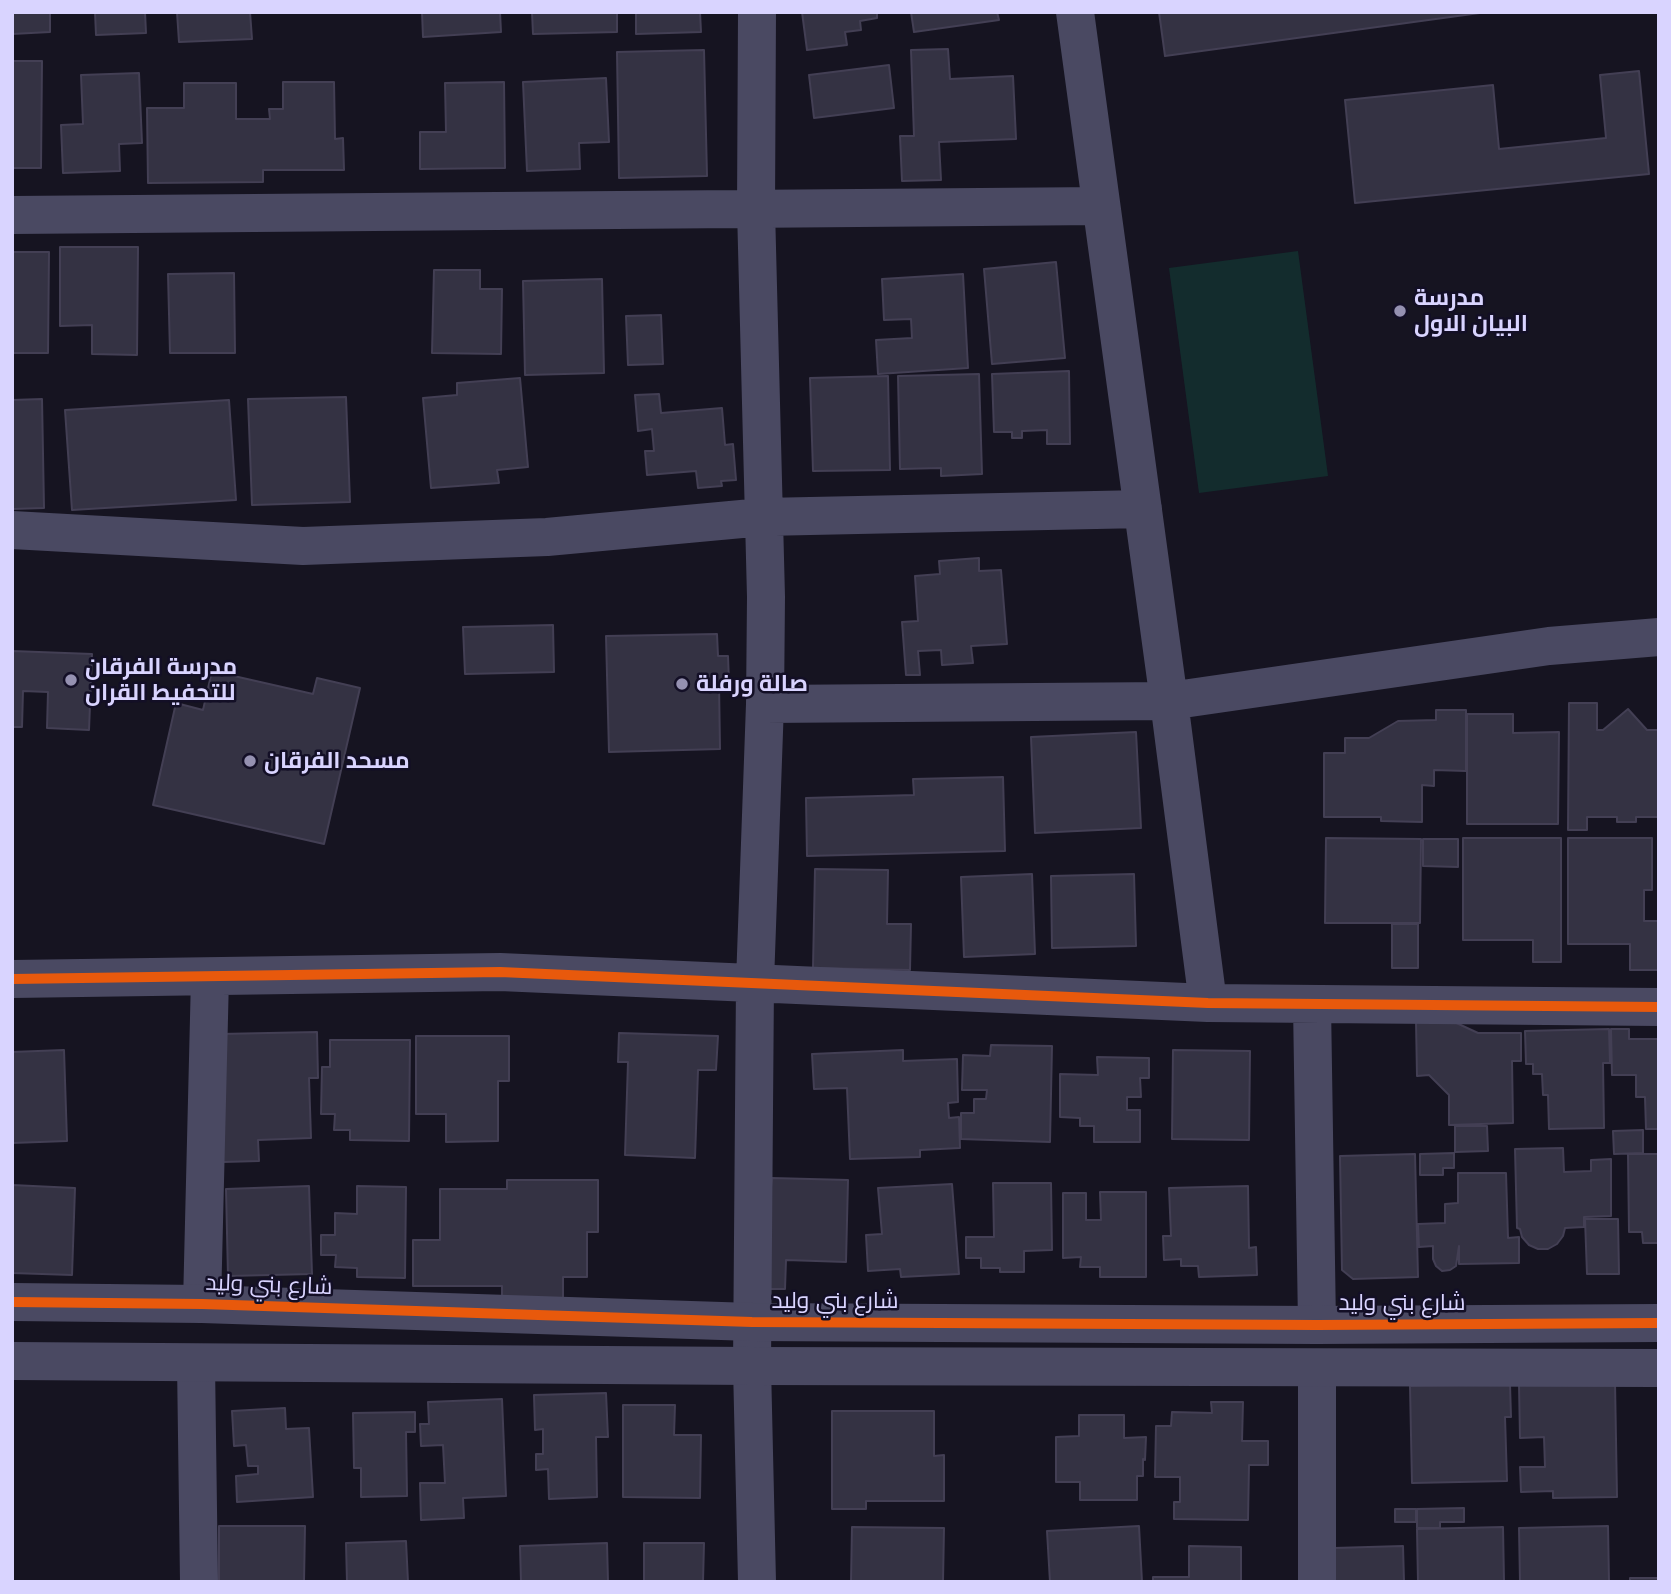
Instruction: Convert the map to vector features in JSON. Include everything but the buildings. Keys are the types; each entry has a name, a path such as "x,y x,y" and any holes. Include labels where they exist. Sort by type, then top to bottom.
{"street":[{"path":"757,12 756,209 766,597 755,982 752,1366 757,1582"},
{"path":"1075,12 1208,1003"},
{"path":"12,215 1101,206"},
{"path":"12,530 303,546 547,537 764,517 1143,509"},
{"path":"765,704 1169,701 1549,646 1659,636"},
{"path":"12,979 500,972 1208,1003 1659,1007"},
{"path":"202,1304 210,977"},
{"path":"1312,1004 1317,1325"},
{"name":"شارع بني وليد","path":"12,1302 202,1304 752,1322 1317,1325 1659,1323"},
{"path":"12,1361 1659,1368"},
{"path":"196,1363 199,1582"},
{"path":"1317,1368 1317,1582"}],"green space":[{"path":"1298,251 1328,476 1199,493 1169,268"}],"cycle path":[{"path":"12,979 500,972 1208,1003 1659,1007"},
{"path":"12,1302 202,1304 752,1322 1317,1325 1659,1323"}],"place":[{"name":"مدرسة البيان الاول","path":"1400,311"},
{"name":"مدرسة الفرقان للتحفيط القران","path":"71,680"},
{"name":"صالة ورفلة","path":"682,684"},
{"name":"مسحد الفرقان","path":"250,761"}]}
